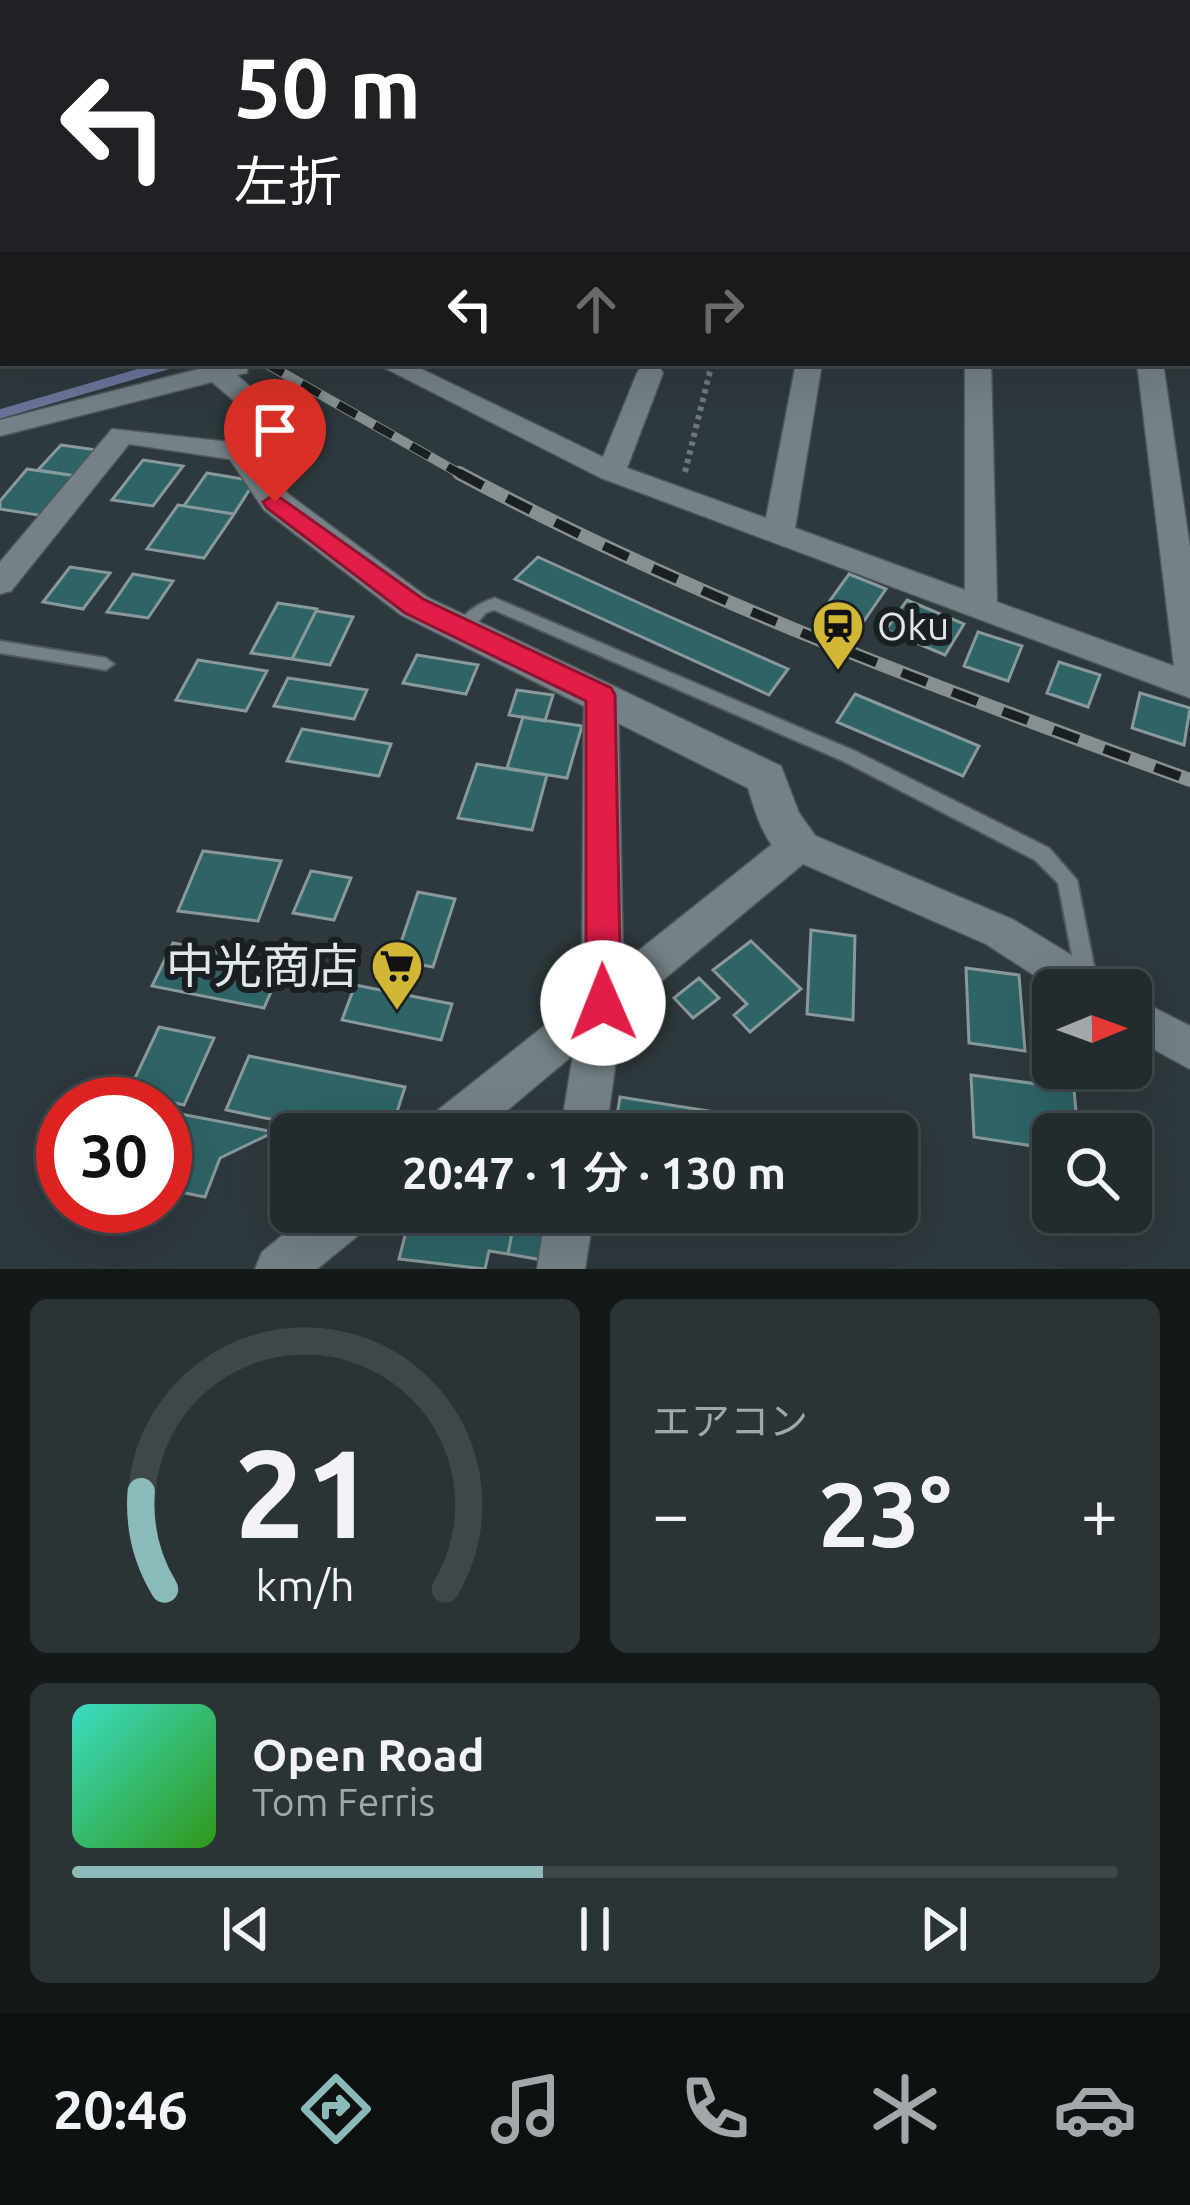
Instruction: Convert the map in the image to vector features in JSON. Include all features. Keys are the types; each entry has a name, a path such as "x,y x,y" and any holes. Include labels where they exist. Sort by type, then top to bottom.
{"street":[{"path":"394,366 610,472 1190,686"},
{"path":"779,531 808,366"},
{"path":"978,366 981,608"},
{"path":"1150,366 1190,664"},
{"path":"0,583 122,435 242,452 268,441 275,421 236,368 2,424"},
{"path":"610,472 650,373"},
{"path":"242,452 275,502 414,606 766,778 780,821 799,845 1000,932 1058,969"},
{"path":"586,1113 603,1003 601,695"},
{"path":"469,1113 799,845"},
{"path":"1152,1027 1190,1049"},
{"path":"280,1269 324,1233"},
{"path":"561,1269 567,1233"}],"lane":[{"path":"462,628 480,609 495,604 849,756 1042,854 1067,880 1086,969"},
{"path":"0,647 106,664"}],"path":[{"path":"680,496 711,366"}],"building":[{"path":"61,445 97,450 76,476 38,470"},
{"path":"143,460 183,466 153,506 112,500"},
{"path":"27,469 76,476 44,516 0,509 0,501"},
{"path":"207,473 255,481 234,514 184,506"},
{"path":"178,505 234,514 204,558 147,549"},
{"path":"538,557 788,669 769,695 515,579"},
{"path":"70,567 110,573 83,609 43,602"},
{"path":"133,574 173,581 148,618 107,612"},
{"path":"849,574 886,589 864,621 826,606"},
{"path":"907,600 964,624 945,655 886,630"},
{"path":"278,603 317,609 292,659 251,653"},
{"path":"316,611 353,617 330,665 292,659"},
{"path":"978,632 1022,646 1008,681 964,666"},
{"path":"417,655 478,665 466,694 403,683"},
{"path":"198,660 267,671 246,711 176,700"},
{"path":"1059,662 1100,675 1088,707 1047,693"},
{"path":"288,678 367,690 354,719 274,706"},
{"path":"517,690 553,695 545,721 509,715"},
{"path":"1140,693 1190,708 1184,745 1132,728"},
{"path":"855,694 979,746 963,776 837,722"},
{"path":"523,717 582,726 567,778 507,768"},
{"path":"302,729 391,744 379,776 287,761"},
{"path":"477,764 547,775 532,830 458,818"},
{"path":"203,851 281,861 258,921 178,911"},
{"path":"311,871 351,878 334,920 293,913"},
{"path":"418,892 455,899 433,967 395,960"},
{"path":"811,930 855,936 853,1020 807,1014"},
{"path":"751,941 801,989 750,1032 734,1015 747,1004 713,970"},
{"path":"173,943 283,964 264,1008 152,986"},
{"path":"966,968 1019,975 1025,1051 969,1043"},
{"path":"699,978 719,998 693,1018 674,998"},
{"name":"中光商店","path":"355,985 452,1004 441,1040 342,1020"},
{"path":"159,1027 214,1038 192,1087 192,1077 136,1077"},
{"path":"249,1056 405,1087 397,1113 270,1113 270,1119 226,1110"},
{"path":"971,1075 1032,1083 1032,1089 1074,1089 1076,1113 1032,1113 1032,1146 974,1137"},
{"path":"620,1097 721,1113 617,1113"},
{"path":"192,1116 270,1131 220,1158 205,1197 192,1194"},
{"path":"406,1233 512,1233 508,1254 489,1251 485,1269 399,1259"},
{"path":"512,1233 558,1233 553,1262 508,1254"}],"waterway":[{"path":"0,414 164,366"}],"railway":[{"path":"270,366 464,476"},
{"path":"459,473 727,601 911,676 1190,780"}],"place":[{"name":"Oku","path":"838,672"},
{"name":"中光商店","path":"397,1012"}],"route":[{"path":"275,502 414,606 601,695 603,1003"}]}
